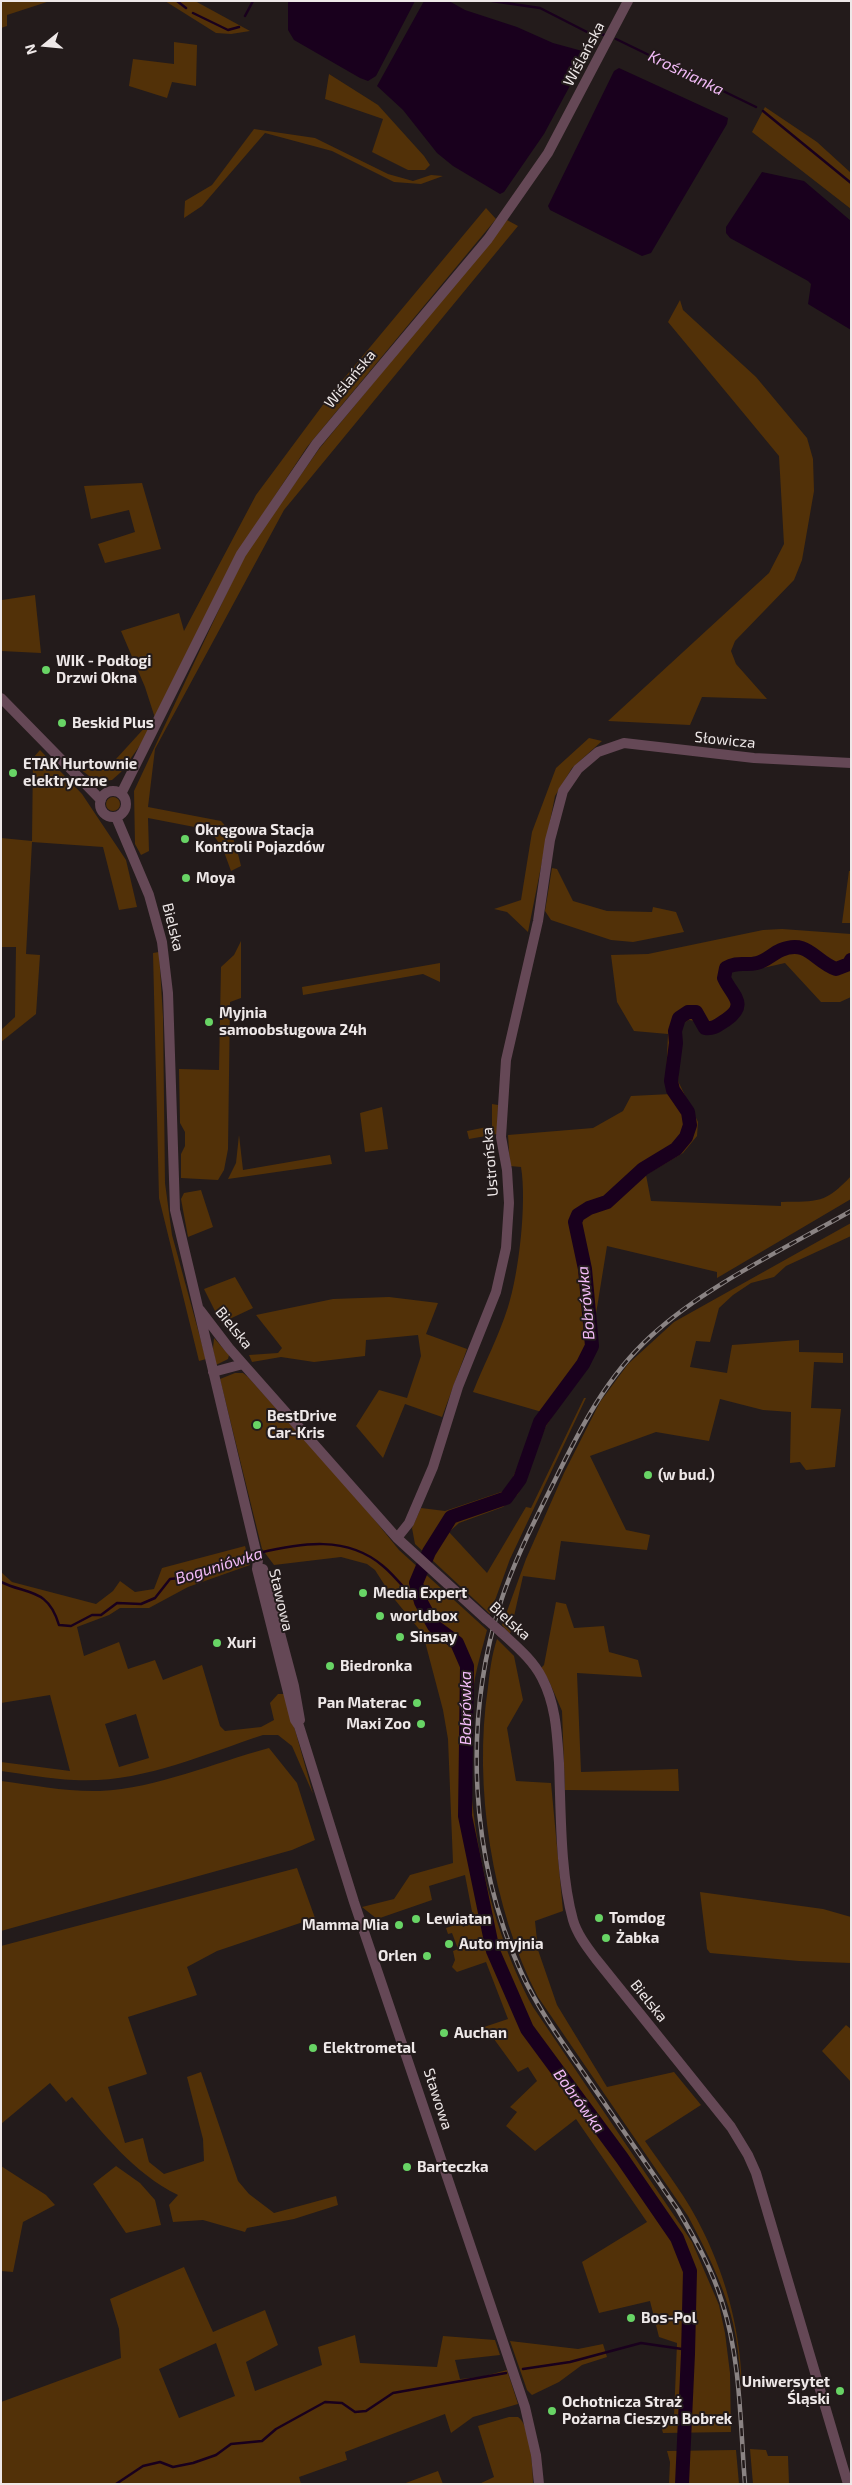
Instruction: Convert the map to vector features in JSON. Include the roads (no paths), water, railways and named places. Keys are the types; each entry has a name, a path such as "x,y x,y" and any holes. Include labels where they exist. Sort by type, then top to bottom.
{"street":[{"name":"Wiślańska","path":"121,794 242,554 316,444 488,239 506,214 548,153 628,1"},
{"path":"1,698 101,800 102,811 108,816 116,817 123,813 126,805 121,794 110,792 101,800"},
{"name":"Słowicza","path":"598,752 624,743 754,758 851,763"},
{"name":"Ustrońska","path":"397,1538 409,1523 433,1467 458,1387 496,1292 506,1248 509,1203 507,1170 501,1137 506,1060 538,922 558,802 569,782 598,752"},
{"name":"Bielska","path":"116,817 149,895 162,942 168,993 175,1210 199,1309 243,1364 397,1538 430,1570 501,1632 541,1676 553,1705 558,1742 565,1870 573,1919 577,1931 596,1959 731,2127 748,2155 756,2173 848,2484"},
{"path":"199,1309 212,1372 258,1560"},
{"path":"212,1372 243,1364"},
{"name":"Stawowa","path":"258,1560 257,1569 295,1720 299,1726"},
{"name":"Stawowa","path":"258,1560 269,1585 298,1702 299,1726 354,1902 525,2407 535,2447 539,2484"},
{"path":"268,1609 280,1631"}],"waterway":[{"name":"Krośnianka","path":"177,1 186,8"},
{"name":"Krośnianka","path":"245,16 253,1"},
{"name":"Krośnianka","path":"492,1 540,8 587,32 605,35"},
{"name":"Krośnianka","path":"193,13 228,30 239,27"},
{"name":"Krośnianka","path":"616,39 756,107"},
{"name":"Krośnianka","path":"763,111 851,183"},
{"name":"Bobrówka","path":"682,2484 690,2271 677,2238 622,2158 527,2029 493,1951 465,1816 467,1666 457,1643 434,1626 421,1602 416,1583 429,1552 451,1517 506,1498 520,1479 540,1422 583,1364 592,1346 585,1269 575,1222 578,1215 589,1208 607,1202 643,1169 676,1149 686,1137 690,1125 688,1112 673,1090 671,1081 676,1043 675,1031 679,1018 688,1012 696,1012 705,1028 708,1028 718,1025 733,1014 738,1004 724,978 726,968 730,966 760,962 790,947 804,949 836,969 849,964 851,960"},
{"name":"Boguniówka","path":"259,1553 291,1546 323,1544 354,1549 369,1556 383,1566 414,1599 421,1602"},
{"name":"Boguniówka","path":"1,1582 43,1599 49,1604 59,1625 71,1626 92,1615 101,1615 117,1603 141,1604 155,1598 170,1579 189,1577 253,1554"},
{"path":"523,2369 570,2362 641,2343 689,2350"},
{"path":"116,2484 143,2466 160,2462 173,2467 193,2463 216,2455 231,2444 262,2441 276,2429 325,2402 342,2403 355,2412 366,2411 393,2393 506,2373"}],"railway":[{"path":"745,2484 739,2392 733,2346 722,2302 708,2266 678,2210 543,2012 521,1972 504,1929 491,1883 482,1837 478,1790 477,1742 480,1695 488,1649 500,1604 518,1557 584,1423 607,1386 635,1352 672,1318 721,1284 851,1211"}],"place":[{"name":"WIK - Podłogi Drzwi Okna","path":"46,670"},
{"name":"Beskid Plus","path":"62,723"},
{"name":"ETAK Hurtownie elektryczne","path":"13,773"},
{"name":"Okręgowa Stacja Kontroli Pojazdów","path":"185,839"},
{"name":"Moya","path":"186,878"},
{"name":"Myjnia samoobsługowa 24h","path":"209,1022"},
{"name":"BestDrive Car-Kris","path":"257,1425"},
{"name":"(w bud.)","path":"648,1475"},
{"name":"Media Expert","path":"363,1593"},
{"name":"worldbox","path":"380,1616"},
{"name":"Sinsay","path":"400,1637"},
{"name":"Xuri","path":"217,1643"},
{"name":"Biedronka","path":"330,1666"},
{"name":"Pan Materac","path":"417,1703"},
{"name":"Maxi Zoo","path":"421,1724"},
{"name":"Tomdog","path":"599,1918"},
{"name":"Lewiatan","path":"416,1919"},
{"name":"Mamma Mia","path":"399,1925"},
{"name":"Żabka","path":"606,1938"},
{"name":"Auto myjnia","path":"449,1944"},
{"name":"Orlen","path":"427,1956"},
{"name":"Auchan","path":"444,2033"},
{"name":"Elektrometal","path":"313,2048"},
{"name":"Barteczka","path":"407,2167"},
{"name":"Bos-Pol","path":"631,2318"},
{"name":"Uniwersytet Śląski","path":"840,2391"},
{"name":"Ochotnicza Straż Pożarna Cieszyn Bobrek","path":"552,2411"}]}
